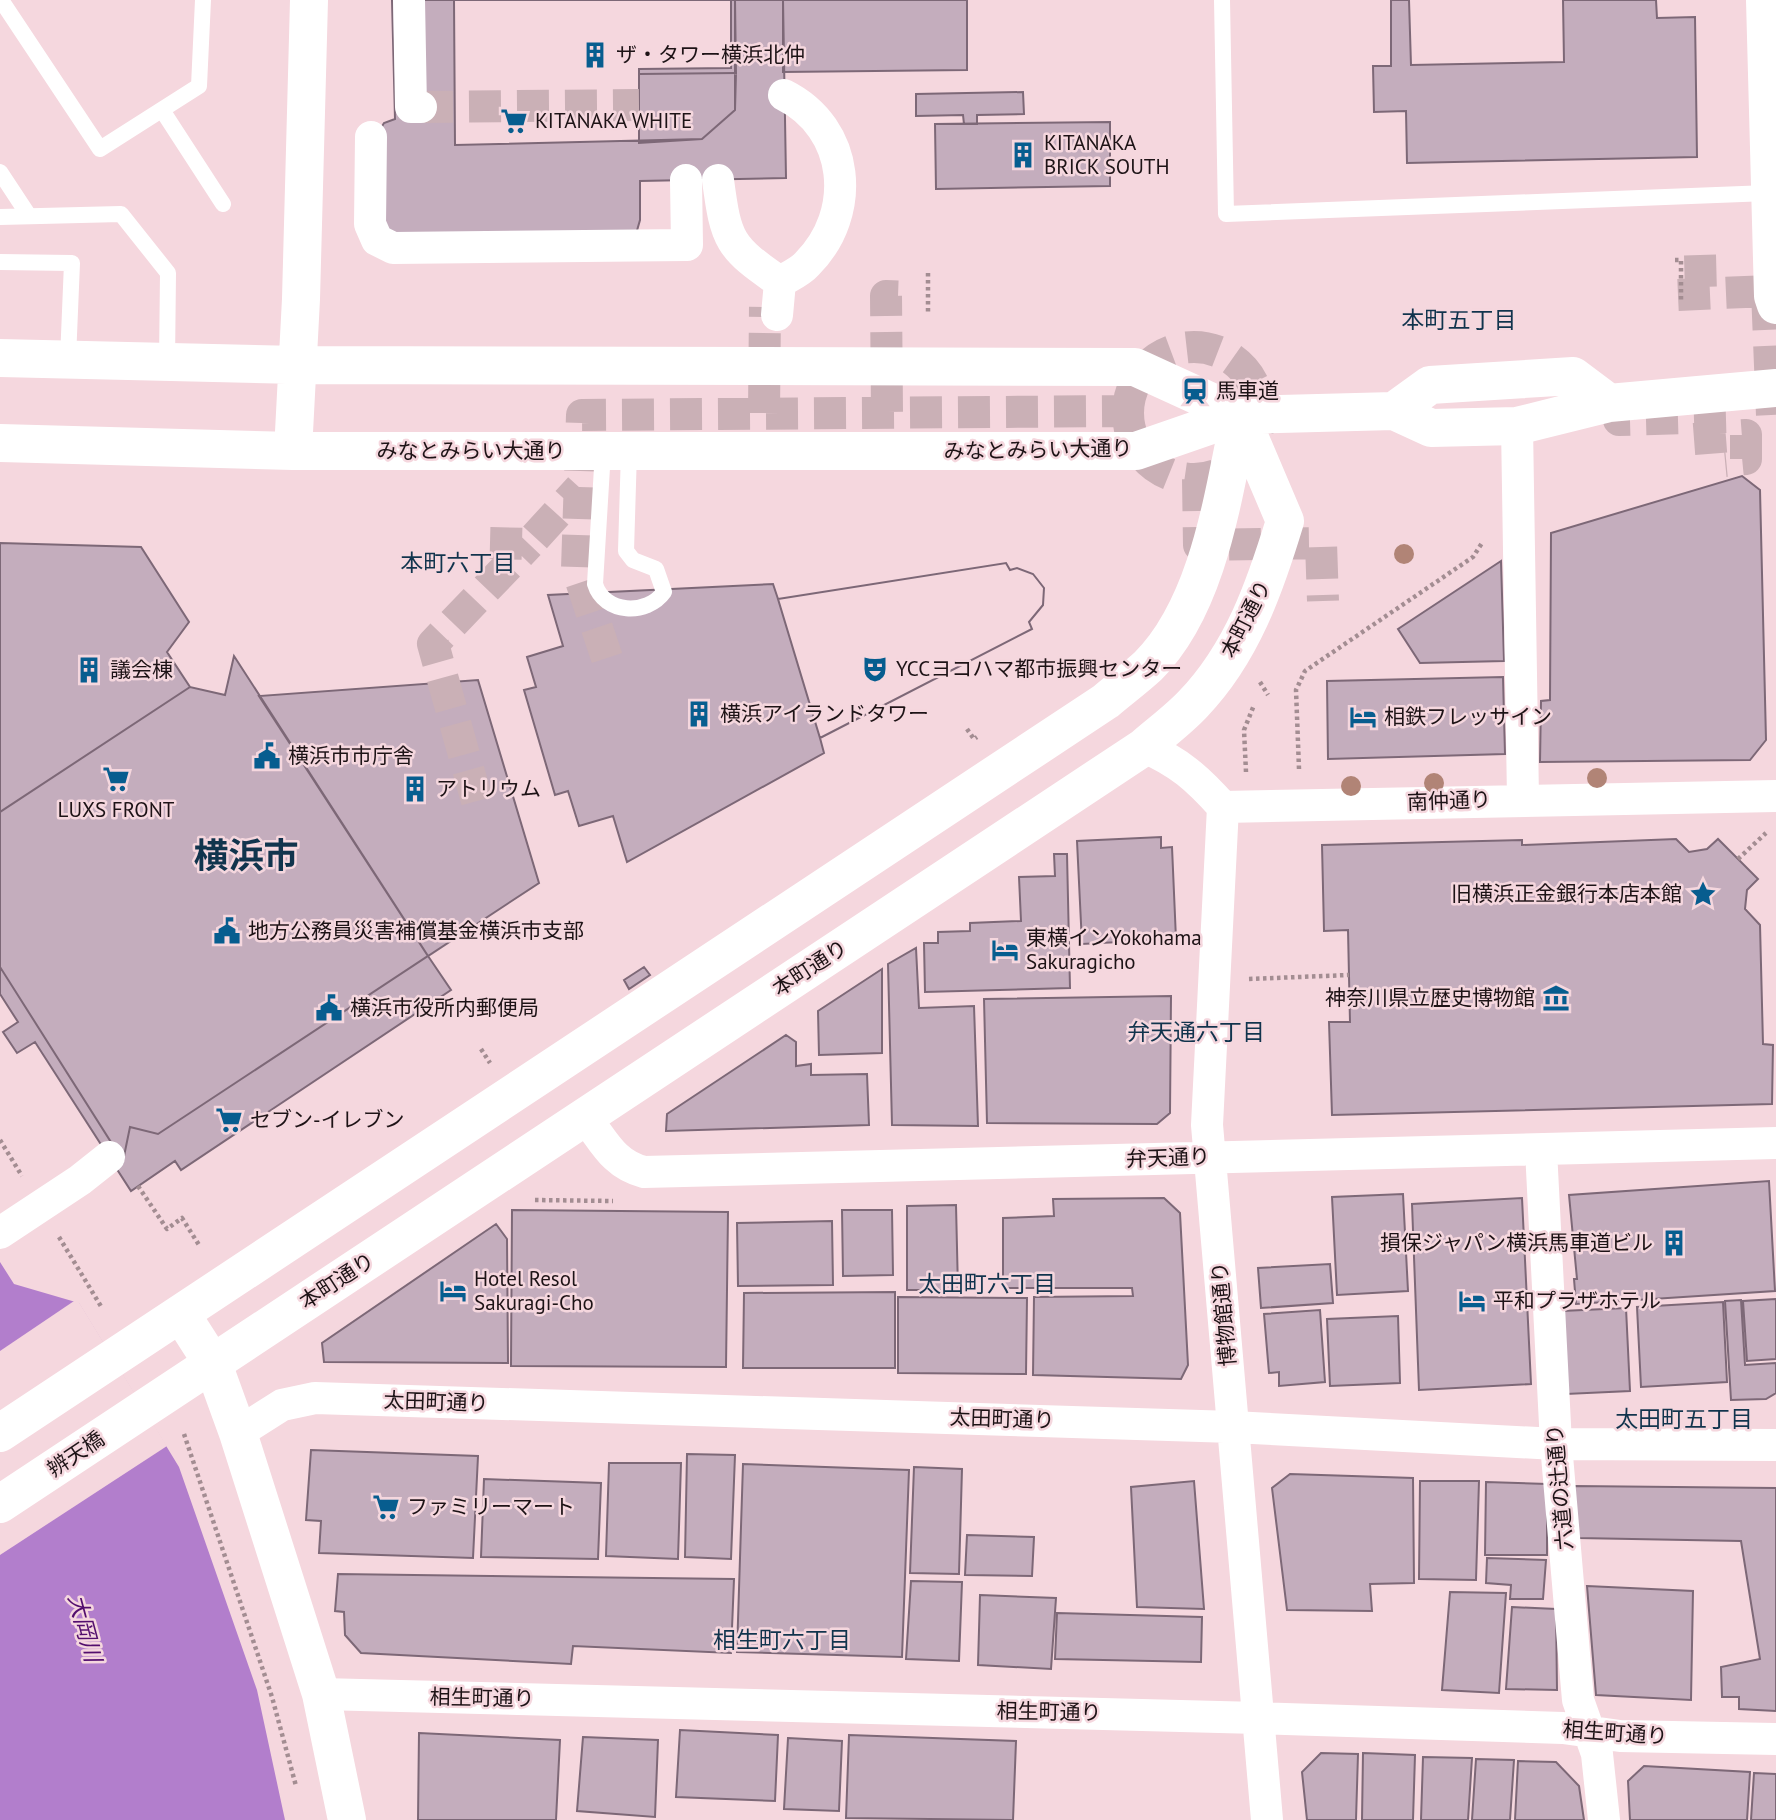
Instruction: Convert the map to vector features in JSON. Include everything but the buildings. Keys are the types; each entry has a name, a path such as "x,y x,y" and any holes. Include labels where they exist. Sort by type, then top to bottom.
{"main road":[{"path":"293,451 309,0"},
{"path":"1765,0 1768,193 1773,296 1776,305"},
{"path":"0,358 298,365 1135,367 1240,415 1394,411 1431,428 1517,426 1609,403 1776,388"},
{"path":"1394,411 1430,385 1573,376 1609,403"},
{"path":"0,1433 1106,701 1149,665 1182,618 1204,567 1240,415"},
{"name":"みなとみらい大通り","path":"0,443 293,451 1136,451 1240,415"},
{"name":"本町通り","path":"152,1403 1144,747 1194,704 1236,649 1261,598 1285,521 1240,415"},
{"path":"181,1314 212,1364 238,1433 321,1694 348,1820"},
{"name":"辨天橋","path":"0,1504 152,1403"}],"street":[{"path":"409,0 411,107 421,107"},
{"path":"780,282 806,266 830,234 839,200 839,164 828,132 805,106 784,95"},
{"path":"371,137 370,224 377,240 393,248 733,246"},
{"path":"686,180 687,245"},
{"path":"718,180 723,215 733,246 780,282"},
{"path":"777,315 780,282"},
{"path":"1517,426 1523,799"},
{"path":"1144,747 1173,760 1198,779 1223,807"},
{"name":"南仲通り","path":"1223,807 1776,796"},
{"name":"博物館通り","path":"1223,807 1207,1125 1267,1820"},
{"name":"弁天通り","path":"585,1117 615,1158 626,1167 644,1172 1776,1143"},
{"name":"六道の辻通り","path":"1541,1150 1556,1444 1578,1700 1597,1754 1604,1820"},
{"path":"0,1234 109,1157"},
{"name":"太田町通り","path":"238,1433 282,1405 315,1398 1233,1427 1556,1444 1776,1446"},
{"name":"相生町通り","path":"321,1694 1258,1718 1589,1731 1620,1736 1776,1739"}],"lane":[{"path":"1,0 100,149 199,86 203,0"},
{"path":"1222,0 1226,214 1768,193"},
{"path":"162,110 223,204"},
{"path":"0,172 29,216"},
{"path":"0,217 121,215 168,273 167,362"},
{"path":"0,262 72,263 68,359"},
{"path":"616,451 626,551 633,560 656,569 664,592 652,603 624,609 612,607 598,595 596,584 616,451"}],"path":[{"path":"1675,260 1681,260 1681,300"},
{"path":"928,273 928,313"},
{"path":"1300,780 1296,690 1305,671 1473,557 1486,537"},
{"path":"1247,782 1244,730 1254,705"},
{"path":"1738,859 1771,828"},
{"path":"1261,978 1349,975"},
{"path":"138,1186 167,1229 182,1218 199,1245"},
{"path":"533,1200 615,1201"},
{"path":"184,1434 272,1697 297,1790"}],"water":[{"name":"大岡川","path":"0,1262 14,1284 79,1303 179,1467 257,1690 285,1820 0,1820"}],"pier":[{"path":"77,1299 167,1446 0,1555 0,1351"}],"tunnel":[{"path":"421,107 639,105"},
{"path":"1700,255 1701,294"},
{"path":"1678,295 1767,291 1772,415"},
{"path":"887,412 886,296 913,297"},
{"path":"764,413 765,307"},
{"path":"1194,347 1219,352 1241,366 1255,388 1260,413 1255,438 1241,460 1219,474 1194,479 1169,474 1147,460 1133,438 1128,413 1133,388 1147,366 1169,352 1194,347"},
{"path":"1618,399 1619,420 1726,417"},
{"path":"607,658 577,569 582,415 1128,411"},
{"path":"1694,439 1746,435 1746,459 1725,461"},
{"path":"1198,479 1199,545 1321,543 1323,601"},
{"path":"490,543 529,544 580,488"},
{"path":"477,801 433,644 529,544"}],"place":[{"name":"ザ・タワー横浜北仲","path":"595,55"},
{"name":"KITANAKA WHITE","path":"514,121"},
{"name":"KITANAKA BRICK SOUTH","path":"1023,155"},
{"name":"馬車道","path":"1195,391"},
{"name":"YCCヨコハマ都市振興センター","path":"875,669"},
{"name":"議会棟","path":"89,670"},
{"name":"横浜アイランドタワー","path":"699,714"},
{"name":"相鉄フレッサイン","path":"1363,717"},
{"name":"横浜市市庁舎","path":"267,756"},
{"name":"LUXS FRONT","path":"116,779"},
{"name":"アトリウム","path":"415,789"},
{"name":"旧横浜正金銀行本店本館","path":"1703,894"},
{"name":"地方公務員災害補償基金横浜市支部","path":"227,931"},
{"name":"東横インYokohama Sakuragicho","path":"1005,950"},
{"name":"神奈川県立歴史博物館","path":"1556,998"},
{"name":"横浜市役所内郵便局","path":"329,1008"},
{"name":"セブン-イレブン","path":"229,1120"},
{"name":"損保ジャパン横浜馬車道ビル","path":"1674,1243"},
{"name":"Hotel Resol Sakuragi-Cho","path":"453,1291"},
{"name":"平和プラザホテル","path":"1472,1301"},
{"name":"ファミリーマート","path":"386,1507"}],"district":[{"name":"本町五丁目","path":"1459,320"},
{"name":"本町六丁目","path":"458,563"},
{"name":"横浜市","path":"246,856"},
{"name":"弁天通六丁目","path":"1196,1032"},
{"name":"太田町六丁目","path":"987,1284"},
{"name":"太田町五丁目","path":"1684,1419"},
{"name":"相生町六丁目","path":"782,1640"}]}
